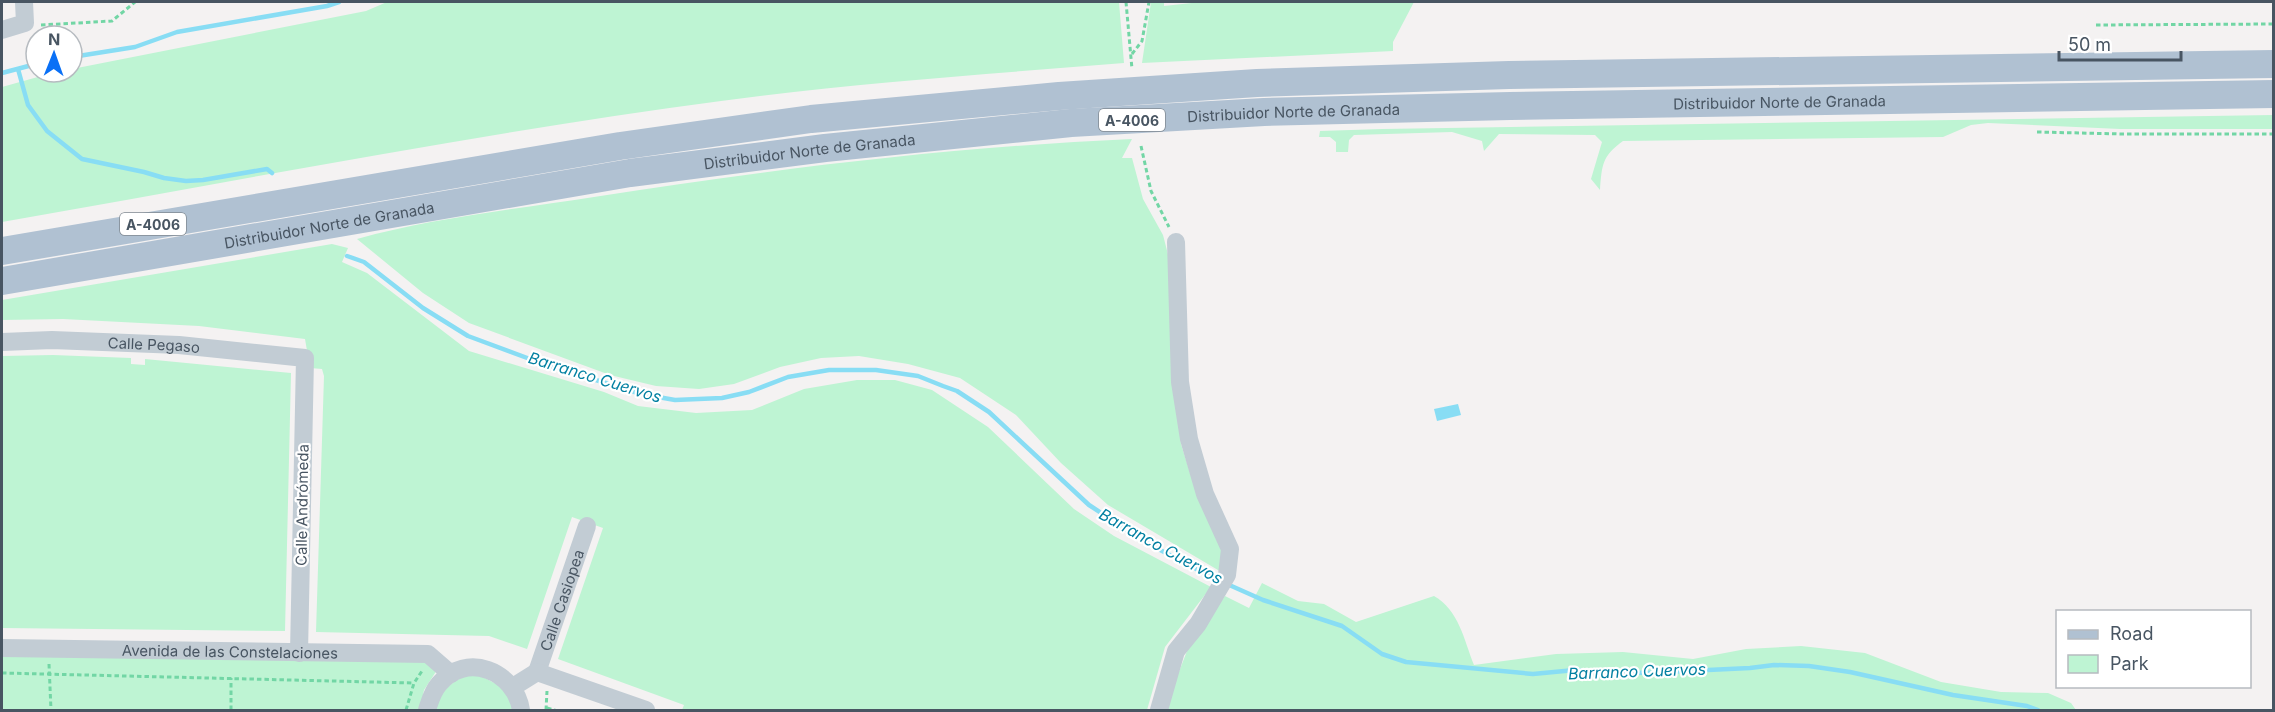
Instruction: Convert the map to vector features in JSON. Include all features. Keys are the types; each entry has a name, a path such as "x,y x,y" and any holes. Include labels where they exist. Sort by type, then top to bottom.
{"main road":[{"name":"Distribuidor Norte de Granada","path":"2,251 620,146 811,119 1059,96 1257,82 2274,64"},
{"name":"Distribuidor Norte de Granada","path":"2,281 630,173 825,148 1071,123 1264,112 1510,106 2274,94"}],"street":[{"path":"2,30 25,23 24,2"},
{"path":"1159,711 1176,651 1198,624 1223,583 1230,549 1205,494 1189,439 1180,382 1176,242"},
{"name":"Calle Pegaso","path":"2,342 52,340 179,345 305,358"},
{"name":"Calle Andrómeda","path":"299,652 305,358"},
{"name":"Calle Casiopea","path":"537,672 587,526"},
{"name":"Avenida de las Constelaciones","path":"2,648 428,654 451,674"},
{"path":"427,711 435,689 451,674 464,669 478,668 503,677 513,687 520,700 521,711"},
{"path":"513,687 537,672 646,711"}],"path":[{"path":"25,23 42,25 112,21 135,2"},
{"path":"1126,2 1133,71"},
{"path":"1131,55 1142,41 1149,2"},
{"path":"2096,25 2274,24"},
{"path":"2037,132 2274,134"},
{"path":"1141,146 1151,190 1176,242"},
{"path":"49,655 51,711"},
{"path":"406,711 414,683 423,669"},
{"path":"2,673 414,683"},
{"path":"231,678 231,711"},
{"path":"547,690 546,709 555,711"}],"green space":[{"path":"387,2 1119,2 1124,63 922,79 721,101 361,158 2,222 2,87 24,81 24,84 84,84 84,67 366,11"},
{"path":"1151,2 1164,2 1164,6 1201,2 1414,2 1393,42 1393,51 1142,63"},
{"path":"2273,115 2273,129 2120,129 1988,123 1971,125 1943,137 1623,141 1611,151 1604,162 1600,190 1591,179 1602,142 1595,135 1499,134 1484,151 1482,141 1452,132 1354,135 1349,140 1348,152 1336,152 1336,142 1330,137 1319,137 1320,131 1382,129"},
{"path":"1132,139 1122,158 1132,158 1143,199 1163,235 1171,266 1175,388 1181,444 1196,492 1220,538 1223,573 1108,505 1061,463 1016,415 960,378 908,364 859,356 821,358 780,367 734,384 699,389 656,386 610,375 469,323 423,293 357,239 415,225 475,215 795,168 930,153"},
{"path":"332,244 348,248 342,262 367,273 469,351 604,392 638,406 696,413 752,410 804,389 857,380 895,380 932,390 988,427 1074,509 1114,536 1211,587 1165,647 1147,710 682,710 684,705 558,659 603,528 572,517 527,649 489,636 316,632 324,376 322,369 310,368 305,339 199,326 63,319 2,320 2,300"},
{"path":"2,356 131,358 131,364 145,365 145,359 291,373 285,631 2,628"},
{"path":"1262,583 1298,601 1324,604 1356,622 1434,596 1455,617 1474,665 1556,654 1623,652 1693,659 1746,649 1801,646 1865,653 1941,682 2001,692 2048,693 2071,703 2076,710 1164,710 1189,646 1225,596 1249,608"},
{"path":"2,654 426,659 437,670 424,690 420,710 2,710"},
{"path":"468,675 481,676 504,688 514,710 434,710 446,688"}],"water":[{"path":"1458,404 1461,415 1437,421 1434,409"}],"waterway":[{"path":"84,55 135,47 177,32 339,2"},
{"name":"Barranco Cuervos","path":"2,73 24,67"},
{"name":"Barranco Cuervos","path":"18,69 28,105 47,131 82,159 186,181 267,169 272,173"},
{"name":"Barranco Cuervos","path":"347,256 364,262 423,308 468,336 538,362 641,394 675,400 722,398 749,392 788,377 829,370 876,370 918,376 957,391 989,412 1089,505 1147,543 1219,581"},
{"name":"Barranco Cuervos","path":"1227,584 1263,600 1342,626 1382,654 1406,662 1533,674 1575,670 1645,673 1774,665 1809,666 1850,672 1953,695 2027,706 2038,710"}]}
